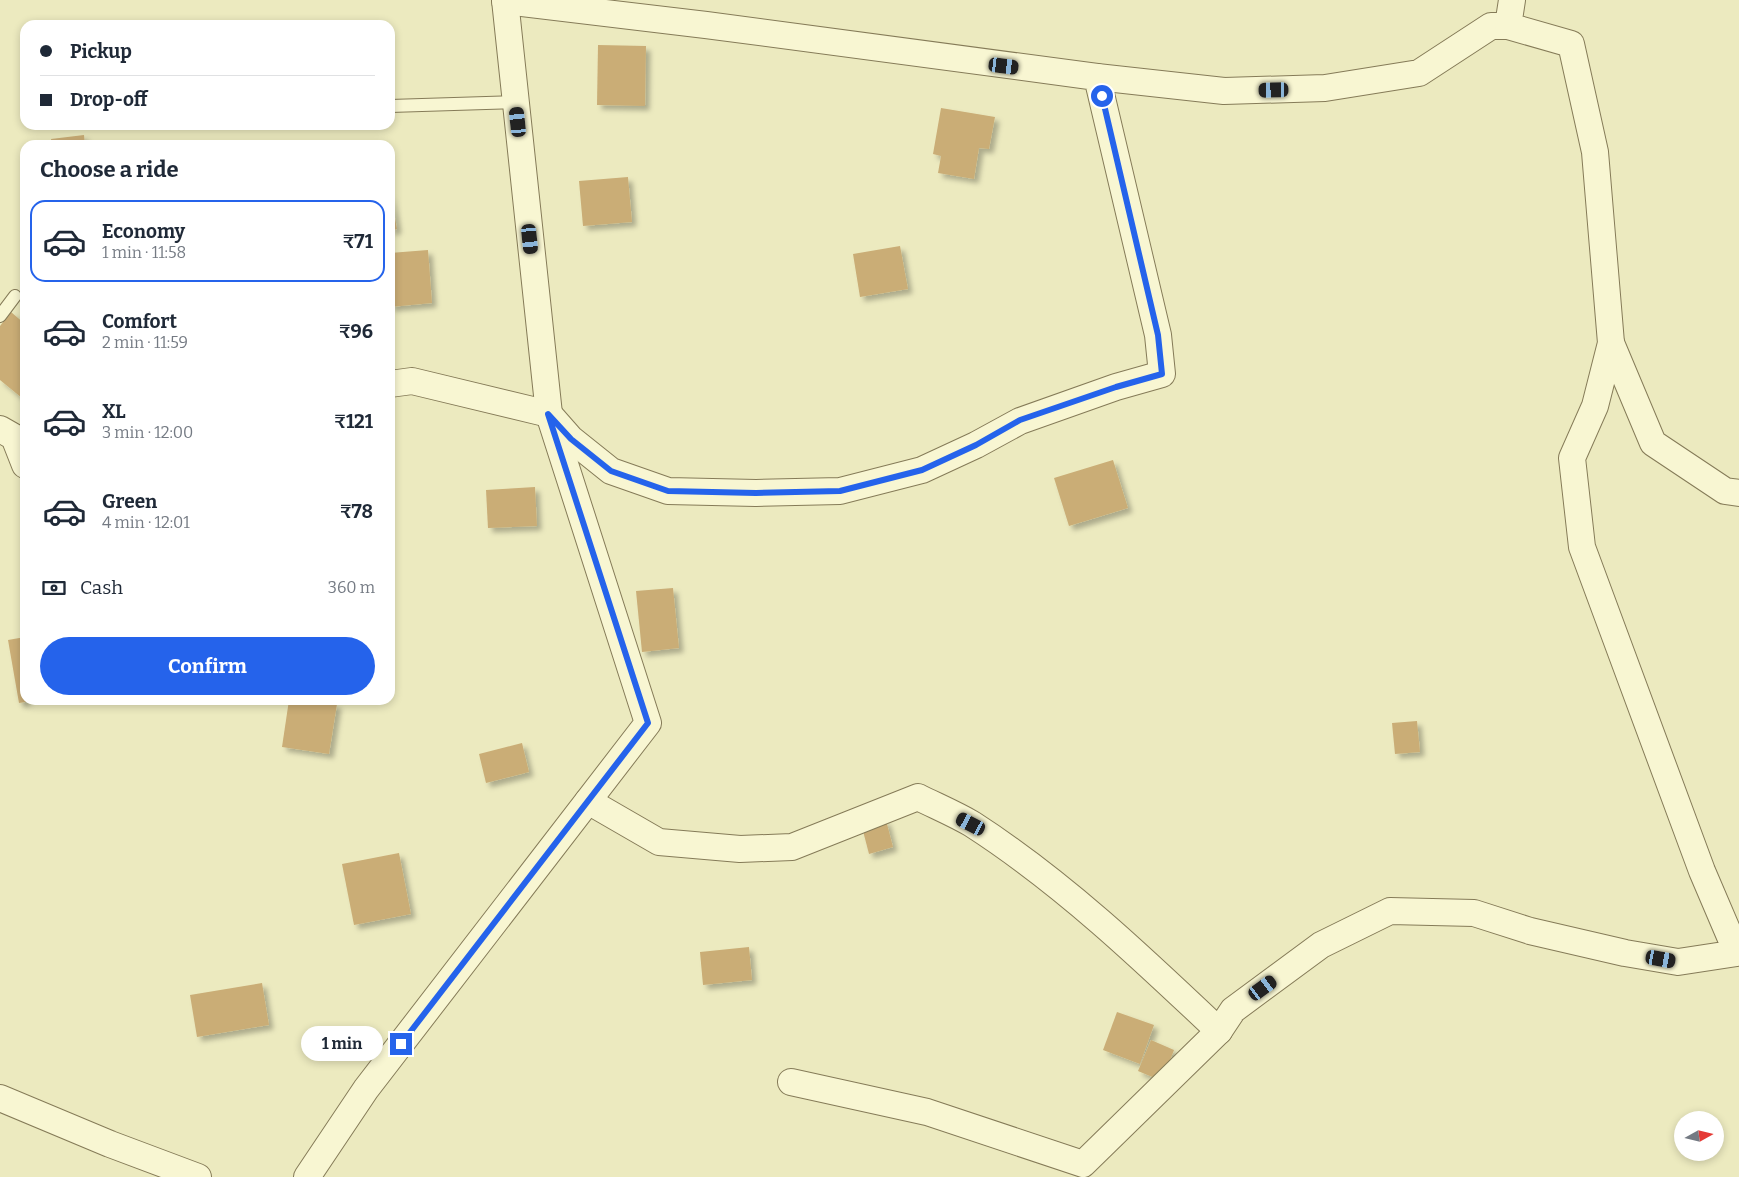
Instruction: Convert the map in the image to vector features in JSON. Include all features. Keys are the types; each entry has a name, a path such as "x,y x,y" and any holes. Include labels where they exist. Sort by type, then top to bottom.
{"street":[{"path":"306,1177 366,1089 648,723 548,414 505,0 1097,78 1224,91 1325,88 1420,73 1490,26 1508,26 1571,44 1595,152 1611,343 1653,443 1725,491 1739,493"},
{"path":"1508,26 1512,0"},
{"path":"395,383 412,381 548,414 571,439 611,471 668,491 756,493 840,491 922,470 976,445 1020,420 1116,387 1162,374 1158,335 1097,78"},
{"path":"791,1082 927,1112 1083,1164 1219,1030 1233,1010 1321,945 1390,911 1474,913 1530,931 1625,953 1678,962 1737,953 1702,871 1582,547 1572,458 1594,406 1611,343"},
{"path":"0,429 14,437 20,452"},
{"path":"588,801 659,842 740,849 792,847 918,797 971,824 1037,870 1139,954 1219,1030"},
{"path":"0,1098 110,1144 198,1177"}],"lane":[{"path":"395,106 516,102"},
{"path":"0,316 15,296"}],"building":[{"path":"598,45 646,46 645,106 597,105"},
{"path":"941,108 995,117 989,149 979,148 974,179 938,173 941,156 933,154"},
{"path":"84,135 84,140 51,140"},
{"path":"628,177 632,222 583,226 579,181"},
{"path":"900,246 908,289 860,297 853,254"},
{"path":"428,250 432,303 395,307 395,253"},
{"path":"11,312 20,320 20,396 0,380 0,326"},
{"path":"1113,460 1128,508 1069,526 1054,478"},
{"path":"535,487 537,526 488,528 486,490"},
{"path":"673,588 679,648 642,652 636,591"},
{"path":"20,638 20,703 19,703 8,640"},
{"path":"288,705 337,705 329,754 282,747"},
{"path":"1417,721 1420,752 1395,754 1392,723"},
{"path":"522,743 529,772 486,783 479,754"},
{"path":"886,820 893,847 869,854 862,827"},
{"path":"399,853 411,914 354,925 342,864"},
{"path":"749,947 752,980 703,985 700,952"},
{"path":"262,983 269,1025 197,1037 190,995"},
{"path":"1117,1012 1154,1025 1140,1064 1103,1050"},
{"path":"1151,1040 1174,1050 1162,1081 1138,1071"}],"route":[{"path":"401,1044 648,723 548,414 571,439 611,471 668,491 756,493 840,491 922,470 976,445 1020,420 1116,387 1162,374 1158,335 1102,96"}]}
